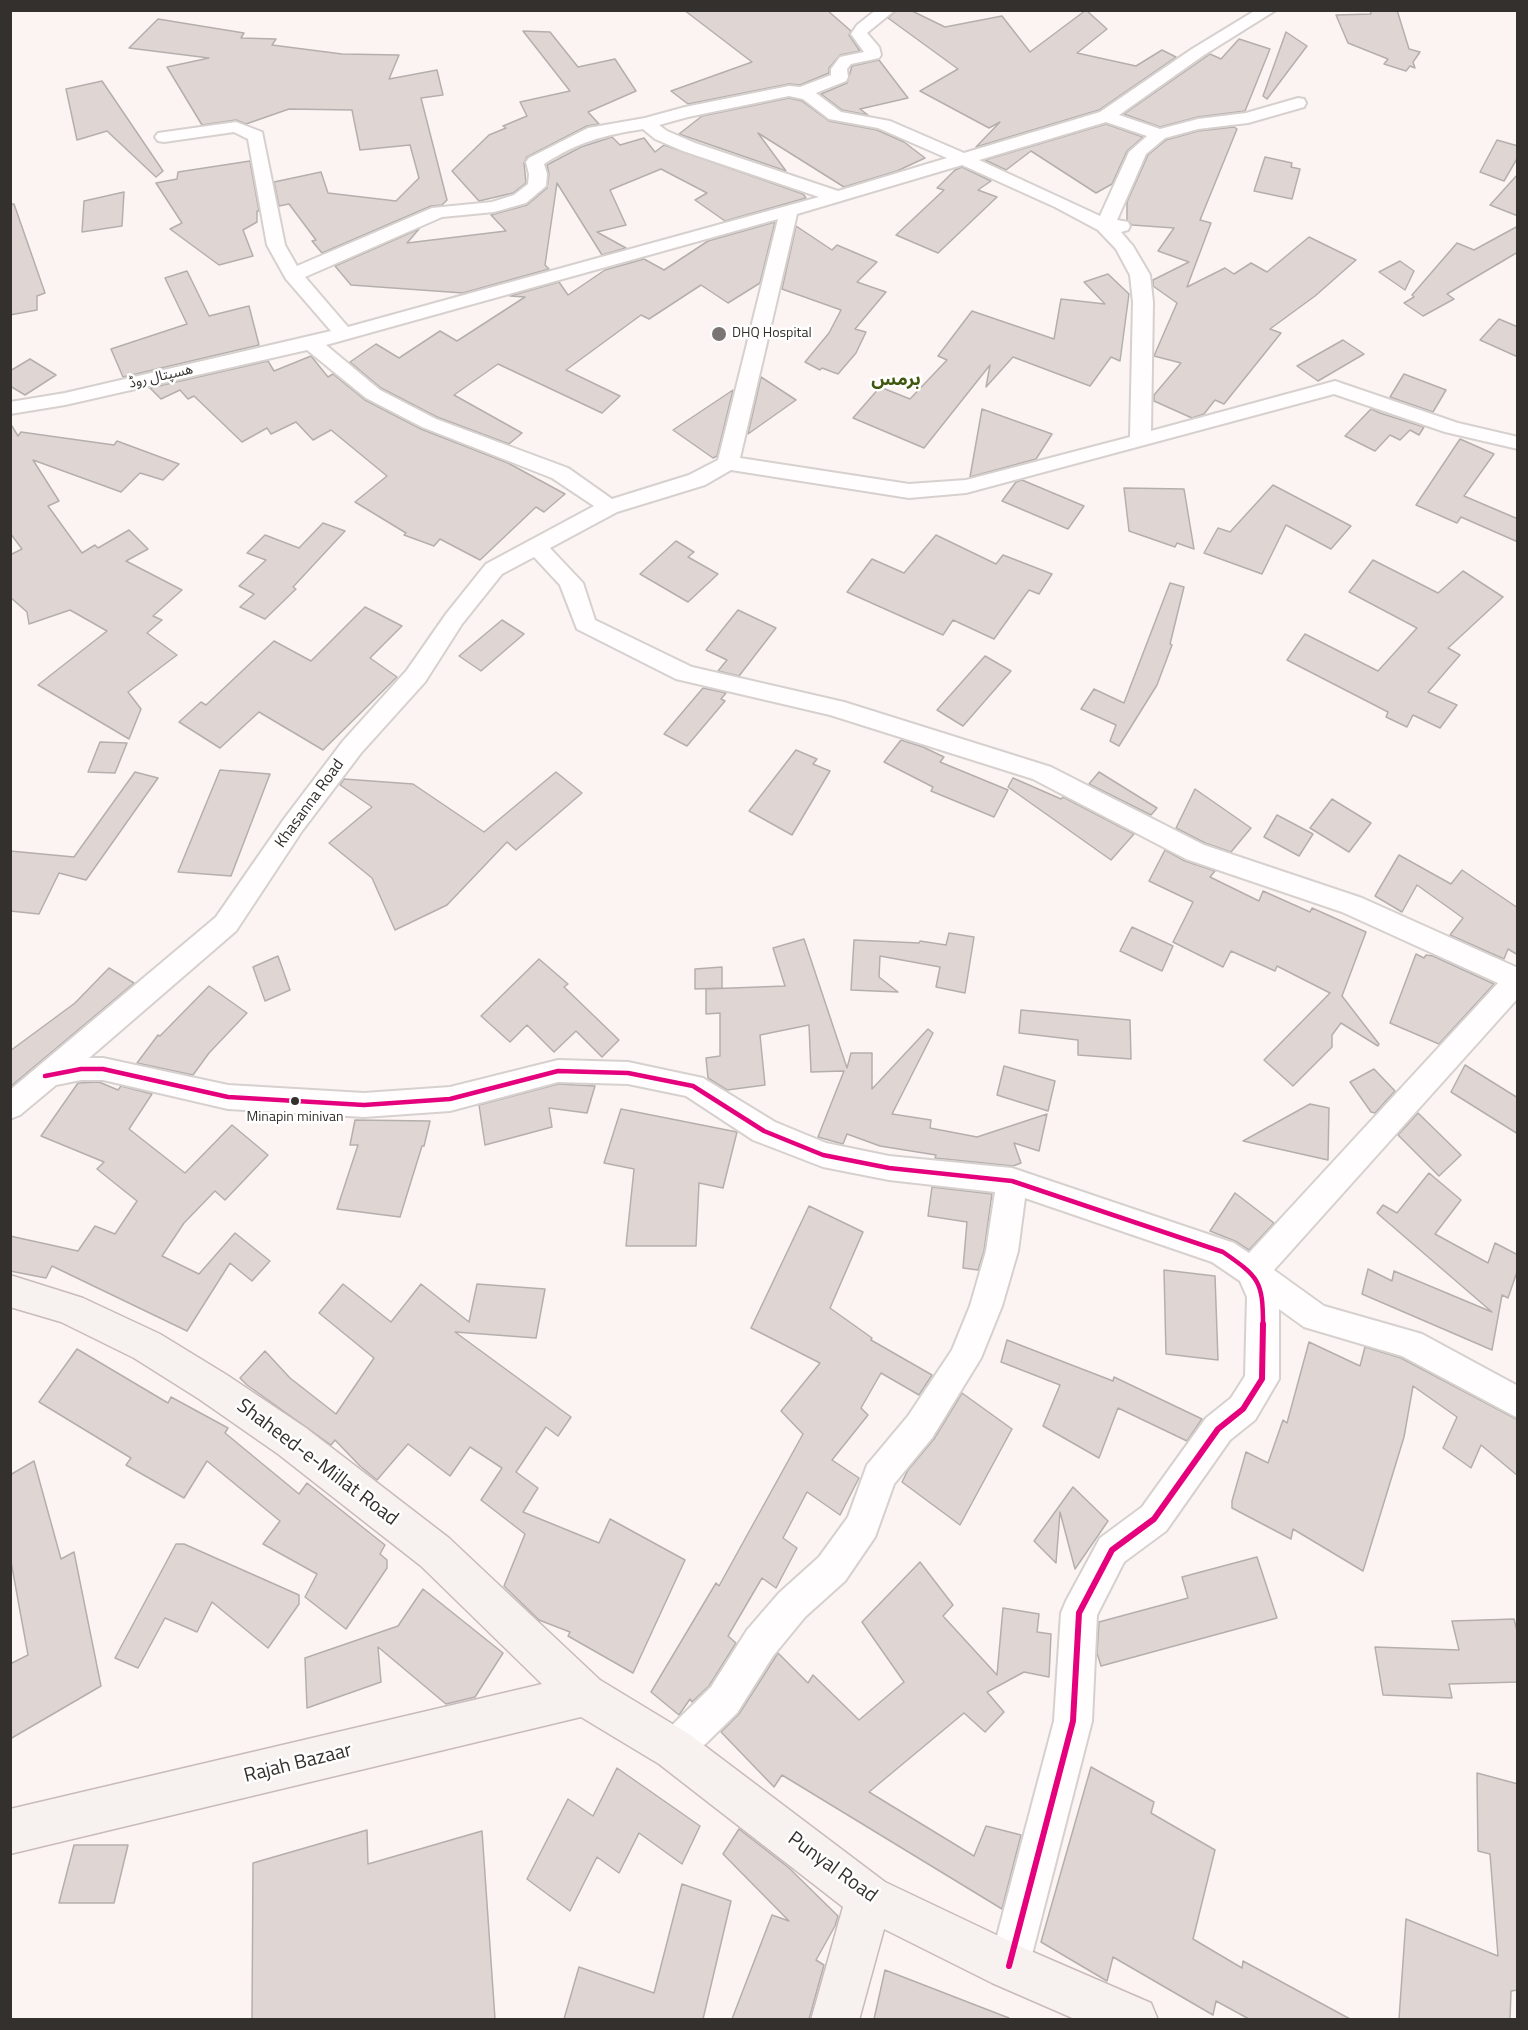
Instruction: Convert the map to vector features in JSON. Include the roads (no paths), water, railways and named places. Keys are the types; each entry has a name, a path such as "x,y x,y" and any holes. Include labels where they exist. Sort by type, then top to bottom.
{"main road":[{"name":"Shaheed-e-Millat Road","path":"10,1291 70,1309 147,1346 213,1387 292,1441 435,1552 585,1695"},
{"name":"Punyal Road","path":"585,1695 674,1749 869,1898 1009,1966 1134,2019"},
{"name":"Rajah Bazaar","path":"10,1833 585,1695"},
{"path":"835,2019 869,1898"}],"street":[{"path":"803,92 840,77 839,69 846,60 873,55 871,47 859,34 868,23 887,10"},
{"name":"ھسپتال روڈ","path":"10,408 65,399 311,343 789,211 1106,116 1198,52 1268,10"},
{"path":"293,274 438,212 494,207 520,199 537,186 538,174 535,162 594,132 647,123 685,112 751,98 789,91 803,92 838,117 881,123 1113,226 1140,275 1143,302 1140,441"},
{"path":"1113,226 1138,152 1159,134 1198,124 1248,118 1298,103"},
{"path":"1106,116 1159,134"},
{"path":"647,123 660,135 689,147 838,197"},
{"path":"164,136 236,127 256,135 276,245 293,274 344,334"},
{"path":"789,211 728,464 909,490 966,486 1335,387 1452,428 1518,443"},
{"path":"311,343 373,394 429,423 560,473 609,507"},
{"name":"Khasanna Road","path":"10,1107 170,974 226,924 352,747 416,676 454,619 494,569 609,507 697,480 728,464"},
{"path":"536,546 572,583 585,624 685,673 835,708 1042,773 1195,852 1352,905 1517,980 1252,1272"},
{"path":"45,1076 81,1069 103,1069 228,1097 364,1105 450,1099 558,1071 628,1073 693,1086 764,1131 823,1155 889,1168 1012,1182 1223,1252 1315,1317 1410,1344 1518,1403"},
{"path":"674,1749 724,1700 760,1643 792,1605 832,1569 863,1525 879,1476 920,1427 965,1358 986,1306 1002,1251 1012,1182"},
{"path":"1009,1966 1073,1721 1079,1613 1112,1550 1154,1519 1218,1429 1243,1409 1262,1379 1263,1297 1252,1272"}],"place":[{"name":"DHQ Hospital","path":"719,334"},
{"name":"Minapin minivan","path":"295,1101"}],"district":[{"name":"برمس","path":"896,381"}]}
